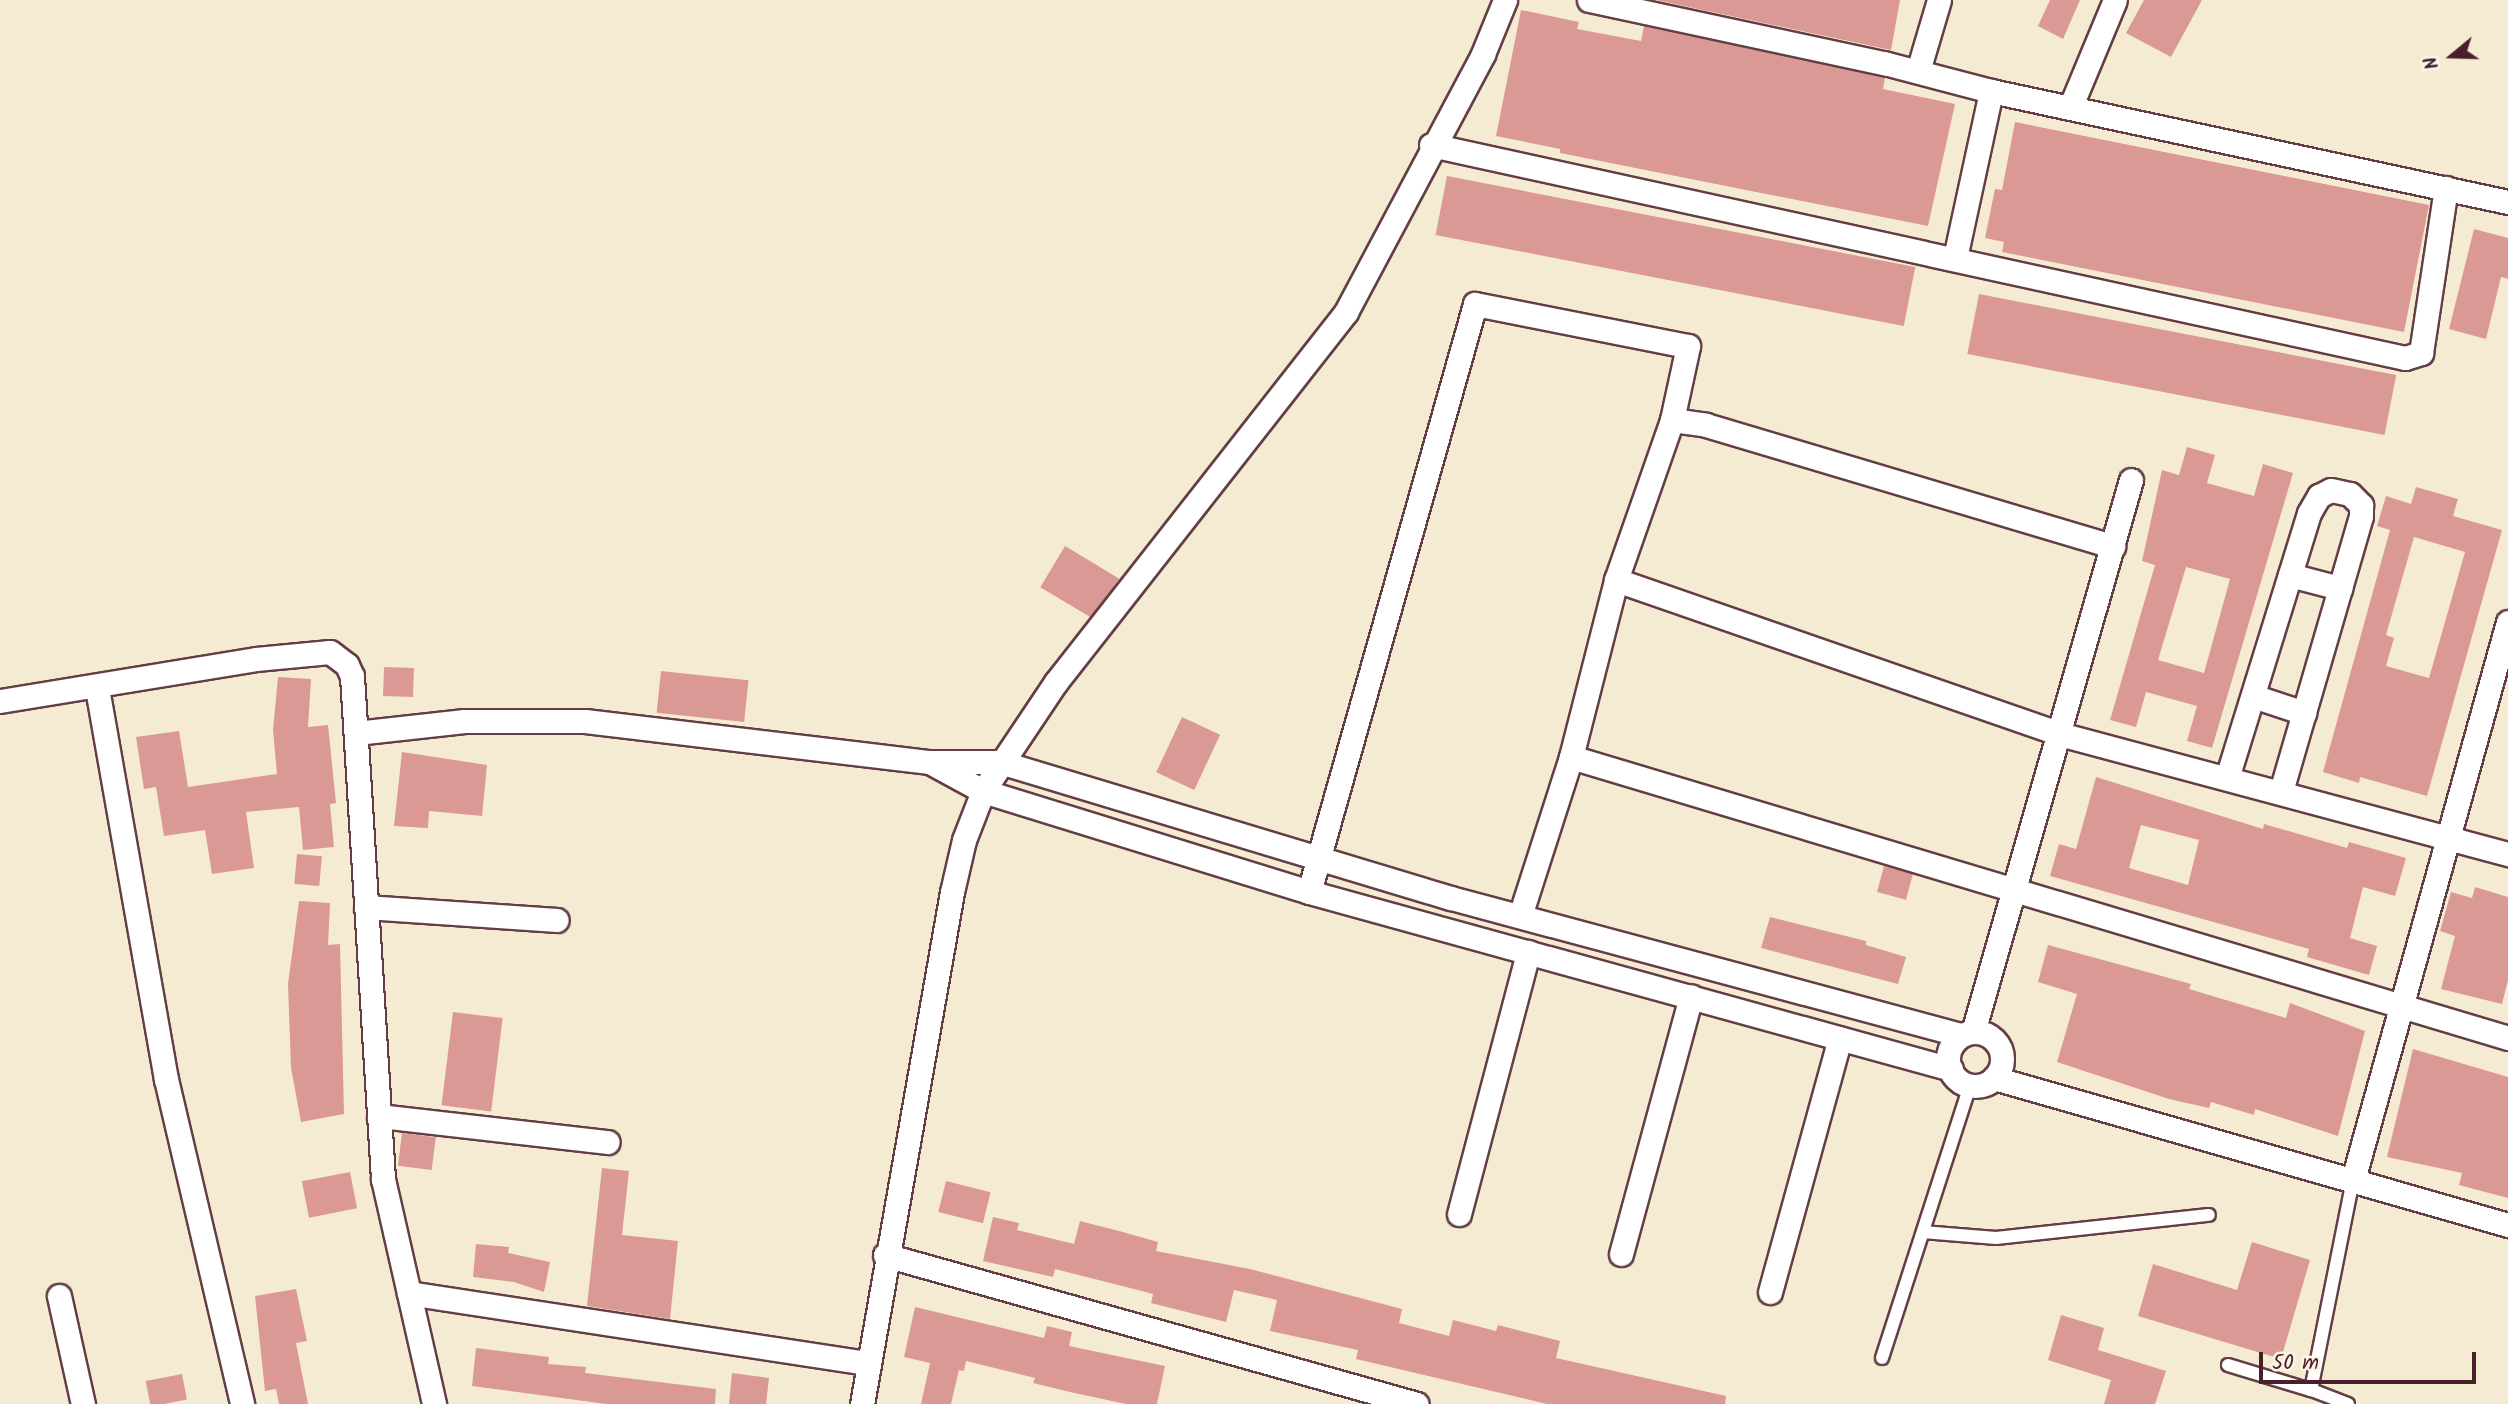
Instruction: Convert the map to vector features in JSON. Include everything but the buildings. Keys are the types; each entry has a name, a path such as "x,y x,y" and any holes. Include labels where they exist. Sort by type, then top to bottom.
{"street":[{"path":"862,1404 885,1255 953,891 964,840 984,791 1000,762 1063,673 1346,312 1377,260 1431,145 1483,54 1506,0"},
{"path":"1588,0 1918,71 1991,91 2508,202"},
{"path":"1918,71 1939,0"},
{"path":"2070,108 2115,0"},
{"path":"1955,258 1991,91"},
{"path":"1431,145 2415,358 2421,353 2446,188"},
{"path":"1309,892 1475,303 1688,346 1672,420 1616,580 1570,757 1520,916"},
{"path":"1672,420 1732,432 2113,546"},
{"path":"1951,1069 1950,1050 1967,1034 2016,888 2131,480"},
{"path":"2227,778 2290,575 2319,496 2331,490 2350,494 2361,505 2361,516 2281,792"},
{"path":"2290,575 2340,588"},
{"path":"1616,580 2060,734 2449,836 2508,854"},
{"path":"2353,1180 2449,836 2501,676 2508,622"},
{"path":"0,701 97,688 257,659 330,652 340,656 352,676 383,1179 434,1404"},
{"path":"97,688 166,1079 242,1404"},
{"path":"2253,696 2304,713"},
{"path":"356,733 464,721 585,721 930,762 1000,762 1320,860 1520,916 1967,1034 1989,1035 2000,1048 2001,1065 1994,1079"},
{"path":"1570,757 2016,888 2400,1009 2508,1038"},
{"path":"930,762 984,791 1309,892 1951,1069 1970,1085 1994,1079 2508,1225"},
{"path":"1088,823 1098,793"},
{"path":"366,907 557,920"},
{"path":"1459,1214 1528,952"},
{"path":"1748,1012 1761,980"},
{"path":"1621,1254 1690,996"},
{"path":"1770,1292 1840,1038"},
{"path":"379,1116 608,1142"},
{"path":"885,1255 1417,1404"},
{"path":"409,1293 867,1363"},
{"path":"59,1296 83,1404"}],"lane":[{"path":"1882,1358 1970,1085"},
{"path":"2311,1390 2353,1180"},
{"path":"1923,1232 1996,1238 2209,1215"},
{"path":"2228,1365 2348,1404"}]}
